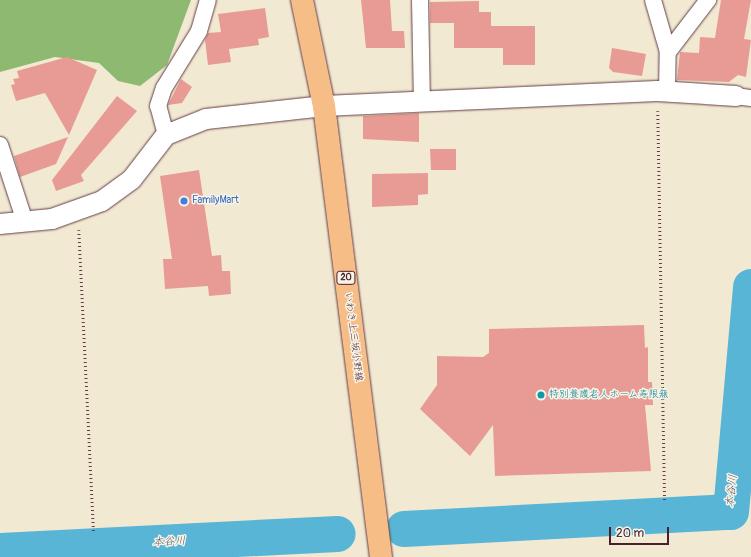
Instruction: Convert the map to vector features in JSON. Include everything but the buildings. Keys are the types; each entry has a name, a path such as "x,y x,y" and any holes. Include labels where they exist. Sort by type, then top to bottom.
{"main road":[{"name":"いわき上三坂小野線","path":"302,0 324,106 381,557"}],"street":[{"path":"166,135 158,106 164,88 199,31 208,0"},
{"path":"420,0 422,102"},
{"path":"653,0 668,52 662,91"},
{"path":"668,52 708,0"},
{"path":"0,224 25,222 78,212 102,201 132,179 166,135 206,119 324,106 662,91 744,97"},
{"path":"0,145 25,222"}],"path":[{"path":"662,91 665,502"},
{"path":"78,212 94,532"}],"green space":[{"path":"0,0 191,0 167,65 140,86 118,81 99,63 55,57 0,72"}],"waterway":[{"name":"本谷川","path":"404,529 731,512 751,287"},
{"name":"本谷川","path":"0,551 338,534"}],"place":[{"name":"FamilyMart","path":"184,201"},
{"name":"特別養護老人ホーム寿限無","path":"541,395"}]}
